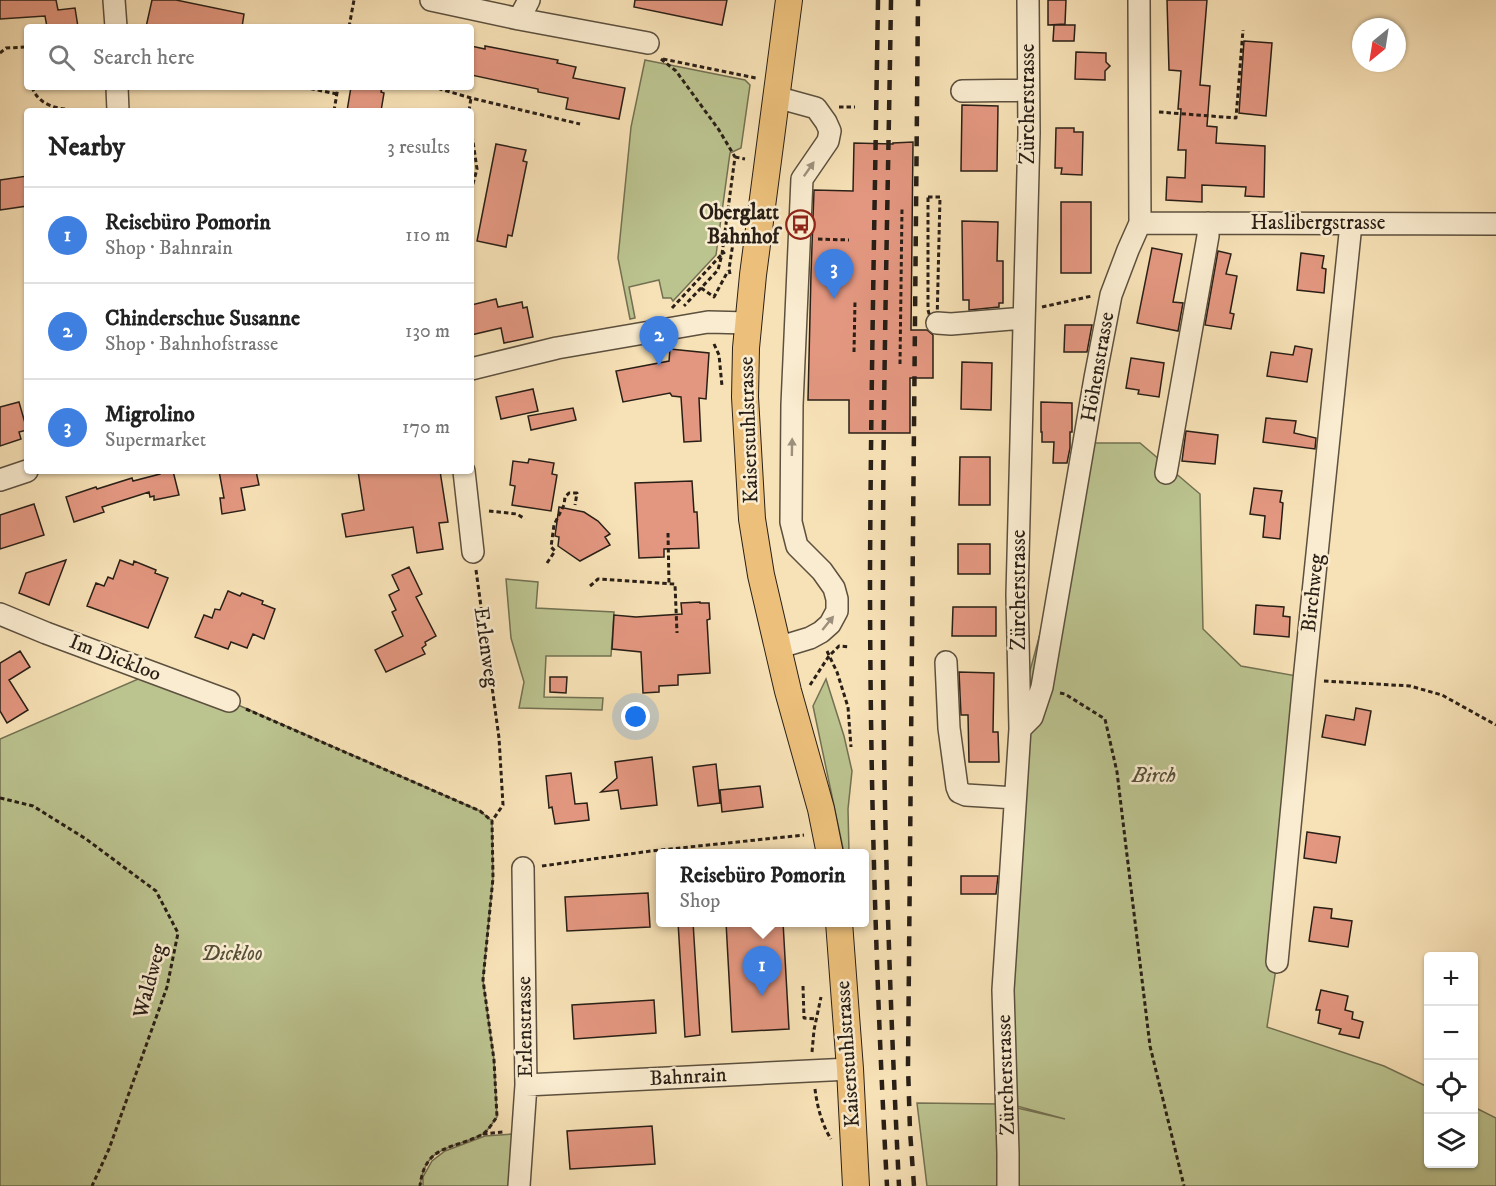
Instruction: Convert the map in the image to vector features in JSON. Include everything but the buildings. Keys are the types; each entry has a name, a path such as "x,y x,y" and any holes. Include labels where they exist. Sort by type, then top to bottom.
{"main road":[{"name":"Kaiserstuhlstrasse","path":"789,0 748,322 745,397 752,519 761,575 777,648 821,809 829,849"},
{"name":"Kaiserstuhlstrasse","path":"838,927 850,1069 856,1186"}],"street":[{"path":"114,0 116,24"},
{"path":"431,0 648,43"},
{"path":"519,19 529,0"},
{"name":"Zürcherstrasse","path":"1005,1184 1008,1153 1003,990 1020,729 1017,595 1032,313 1028,0"},
{"name":"Höhenstrasse","path":"1020,729 1032,717 1042,687 1111,295 1140,223 1139,0"},
{"path":"117,90 118,108"},
{"path":"962,91 1028,90"},
{"path":"776,97 816,108 830,131 828,141 802,179 792,405 791,522 797,546 826,575 834,588 837,599 837,611 830,624 821,632 810,638 777,648"},
{"name":"Haslibergstrasse","path":"1140,223 1496,224"},
{"path":"1166,473 1208,236 1208,223"},
{"name":"Birchweg","path":"1277,962 1351,224"},
{"path":"932,317 951,324 1032,313"},
{"path":"474,368 556,348 708,322 748,322"},
{"path":"0,480 24,472"},
{"path":"464,474 473,552"},
{"name":"Im Dickloo","path":"0,614 229,701"},
{"path":"946,662 950,728 959,792 966,795 1015,798"},
{"name":"Erlenstrasse","path":"519,1186 526,1085 523,868"},
{"name":"Bahnrain","path":"526,1085 850,1069"}],"path":[{"path":"350,24 354,0"},
{"path":"1139,111 1236,118 1243,30"},
{"path":"0,53 6,48 24,47"},
{"path":"681,310 718,270 723,253 735,157 719,130 676,70 662,59 758,78"},
{"path":"32,90 40,100 60,108"},
{"path":"318,90 337,94"},
{"path":"335,108 338,90"},
{"path":"443,90 580,124"},
{"path":"469,108 471,98"},
{"path":"849,106 855,107"},
{"path":"474,148 477,169 474,180"},
{"path":"735,157 745,159"},
{"path":"928,197 940,198 932,317 926,251 928,197"},
{"path":"900,364 902,208"},
{"path":"826,239 849,240"},
{"path":"655,331 667,314 723,253"},
{"path":"701,288 714,297 729,269"},
{"path":"1032,313 1100,295"},
{"path":"854,352 855,301"},
{"path":"714,344 719,355 722,387"},
{"path":"547,563 555,551 552,547 554,525 564,505 565,497 569,493 577,493 575,505"},
{"path":"468,508 517,514 525,519"},
{"path":"668,532 669,584"},
{"name":"Erlenweg","path":"473,552 499,738 503,806 492,821"},
{"path":"590,586 598,579 675,584 677,633"},
{"path":"821,632 848,707 851,747"},
{"path":"810,685 829,656 839,646 849,647"},
{"path":"1304,680 1410,686 1442,695 1496,725"},
{"path":"1065,694 1105,719 1117,772 1150,1046 1184,1186"},
{"path":"229,701 480,811 492,821 493,878 483,980 494,1060 497,1117 483,1134 443,1149 430,1158 420,1186"},
{"name":"Waldweg","path":"0,798 33,806 86,839 156,891 178,933 167,987 109,1149 92,1186"},
{"path":"670,849 806,835"},
{"path":"523,868 656,850"},
{"path":"802,986 804,1018 816,1019"}],"green space":[{"path":"645,60 745,80 750,85 741,148 730,153 716,255 673,301 671,298 663,298 659,280 629,287 635,318 630,319 618,258 631,127"},
{"name":"Birch","path":"1092,443 1140,443 1200,494 1203,629 1241,666 1297,676 1277,962 1267,1027 1384,1066 1424,1085 1424,1168 1478,1168 1478,1109 1496,1118 1496,1186 927,1186 917,1103 1000,1104 1065,1119 1002,1102 1016,722"},
{"path":"506,579 538,582 536,608 614,612 611,656 546,656 544,697 603,698 602,710 519,708 524,682 511,638"},
{"name":"Dickloo","path":"145,676 229,701 480,811 492,821 493,878 483,980 494,1060 497,1117 483,1134 434,1155 423,1172 420,1186 0,1186 0,739"},
{"path":"826,679 844,736 852,771 848,809 849,849 843,849 813,706"},
{"path":"512,1134 509,1186 423,1186 423,1177 432,1161 445,1151 485,1136"}],"railway":[{"path":"878,0 870,649 874,879 887,1186"},
{"path":"891,0 883,649 887,879 899,1186"},
{"path":"914,1186 908,1066 918,0"}],"place":[{"name":"Oberglatt Bahnhof","path":"800,225"},
{"name":"Migrolino","path":"834,299"},
{"name":"Chinderschue Susanne","path":"659,366"},
{"name":"Reisebüro Pomorin","path":"762,996"}]}
